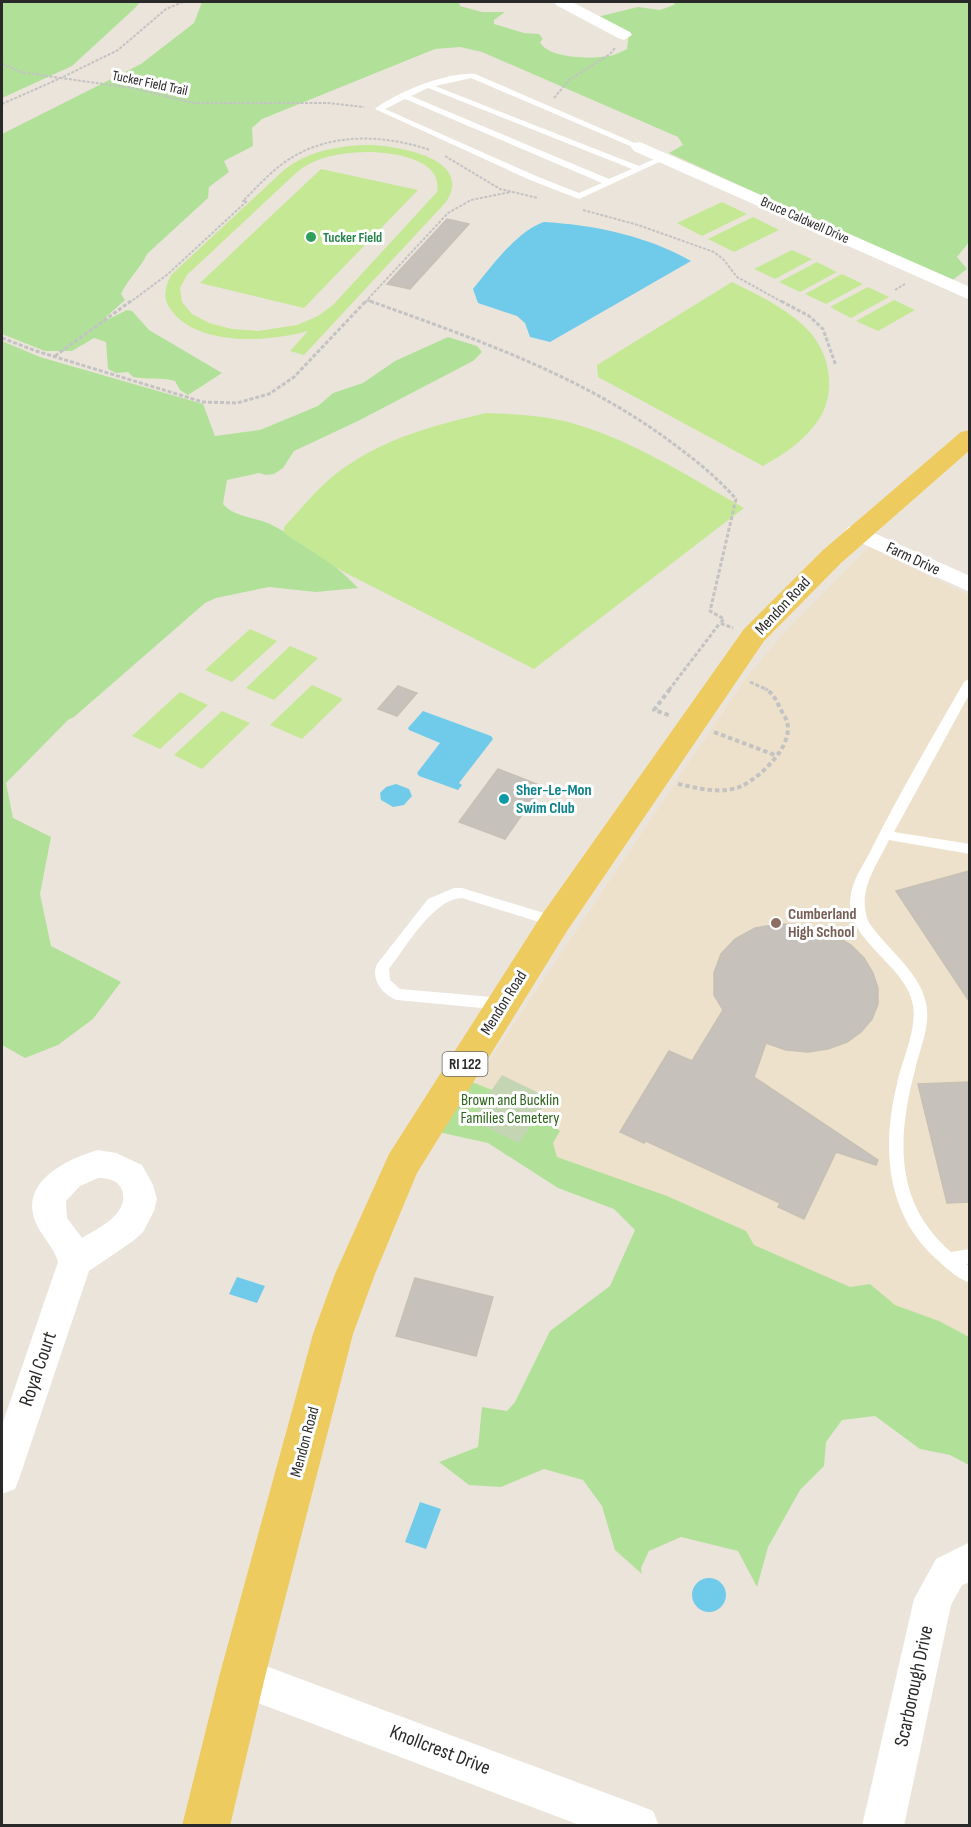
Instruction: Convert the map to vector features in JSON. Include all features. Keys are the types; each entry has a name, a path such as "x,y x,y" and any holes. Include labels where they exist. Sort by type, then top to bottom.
{"main road":[{"name":"Mendon Road","path":"206,1826 242,1677 333,1334 355,1274 402,1165 555,922 754,635 785,601 856,532 969,438"}],"street":[{"path":"561,2 624,35"},
{"name":"Bruce Caldwell Drive","path":"640,147 969,294"},
{"name":"Farm Drive","path":"856,532 969,585"},
{"name":"Royal Court","path":"2,1476 75,1262"},
{"name":"Scarborough Drive","path":"883,1826 933,1599 949,1572 969,1561"},
{"name":"Knollcrest Drive","path":"242,1677 638,1826"}],"lane":[{"path":"379,109 427,85 451,77 472,76 640,147"},
{"path":"427,85 638,169"},
{"path":"405,96 608,182"},
{"path":"379,109 532,178 579,196 664,158"},
{"path":"969,682 899,806 858,893 856,912 869,933 907,977 918,998 921,1018 902,1089 897,1139 898,1177 908,1211 923,1235 947,1260 969,1276"},
{"path":"885,835 969,849"},
{"path":"503,1004 397,994 386,986 382,978 382,968 434,903 454,893 462,893 555,922"},
{"path":"947,1260 969,1256"}],"path":[{"name":"Tucker Field Trail","path":"61,78 118,51 166,9 183,2"},
{"path":"545,108 569,80 610,54 624,35"},
{"path":"2,64 21,72 61,78"},
{"name":"Tucker Field Trail","path":"61,78 132,88 194,103 214,105 328,103 379,109"},
{"path":"2,104 61,78"},
{"path":"55,356 168,274 247,201 243,201 251,193 298,153 327,143 367,140 413,144 434,151"},
{"path":"440,154 500,189 544,199"},
{"path":"2,338 203,402 237,403 269,394 294,377 448,213 471,200 511,192"},
{"path":"573,207 638,225 714,252 737,277 809,316 819,324 836,366"},
{"path":"367,300 505,350 600,394 658,430 725,485 736,499 710,611 724,619 720,623 738,629"},
{"path":"669,782 708,790 723,790 741,786 770,767 785,740 788,724 772,692 741,678"}],"shaded area":[{"name":"Cumberland High School","path":"869,547 969,595 969,1378 450,1120 743,682 784,633"}],"green space":[{"path":"2,2 140,2 72,66 2,98"},
{"path":"202,2 459,2 460,6 482,12 505,12 494,20 494,24 524,33 539,34 543,39 540,42 552,52 561,55 593,57 611,56 627,49 629,34 597,17 638,7 660,10 674,5 675,2 969,2 969,242 957,257 967,269 950,282 669,153 683,145 678,137 482,52 460,47 435,49 262,119 252,128 253,146 224,161 229,172 209,187 208,198 147,254 121,294 125,300 106,317 109,319 127,310 132,311 149,330 222,373 188,395 180,390 175,381 133,377 128,372 116,373 108,369 106,342 94,338 72,351 45,351 2,334 2,134 141,64 194,23"},
{"path":"361,145 400,149 430,158 443,166 450,175 452,187 446,202 304,355 290,351 308,331 274,338 216,336 183,322 171,310 166,301 165,292 171,275 284,170 315,153","holes":["366,152 388,153 424,164 432,171 437,181 437,192 333,305 318,316 297,325 258,331 232,329 209,323 192,314 182,302 180,288 187,275 296,173 329,156"]},
{"name":"Tucker Field","path":"321,169 418,190 304,308 200,283"},
{"path":"722,202 747,214 702,236 677,223"},
{"path":"753,217 779,230 734,252 708,239"},
{"path":"792,250 812,259 775,279 754,269"},
{"path":"817,262 837,272 800,292 779,282"},
{"path":"842,274 863,284 826,304 805,294"},
{"path":"732,282 781,308 799,321 815,339 827,363 829,390 822,415 797,444 763,466 598,377 597,365"},
{"path":"868,287 889,297 851,318 830,307"},
{"path":"894,300 915,310 878,331 856,321"},
{"path":"448,337 477,346 482,352 473,361 358,421 294,451 283,468 274,474 259,473 227,480 223,504 233,512 270,524 293,537 328,561 358,588 316,592 269,587 216,598 205,603 68,720 6,783 13,818 51,837 40,894 51,946 121,982 93,1019 58,1045 25,1058 2,1045 2,341 40,357 203,404 215,436 260,430 318,406 333,393 363,383 395,361"},
{"path":"486,413 548,418 591,429 659,459 744,508 534,669 342,571 284,533 284,527 319,489 349,464 367,453 425,429"},
{"path":"250,629 277,641 232,682 205,670"},
{"path":"290,646 318,658 274,700 246,688"},
{"path":"312,685 343,699 302,739 270,725"},
{"path":"180,692 208,705 160,749 132,736"},
{"path":"222,711 250,723 202,769 174,755"},
{"name":"Brown and Bucklin Families Cemetery","path":"502,1075 549,1098 519,1143 471,1120"},
{"path":"457,1076 517,1100 560,1131 553,1143 557,1157 667,1196 746,1231 754,1245 850,1287 870,1284 895,1305 939,1321 969,1337 969,1465 950,1455 920,1449 875,1416 842,1420 826,1442 824,1466 800,1490 768,1547 757,1587 738,1551 681,1537 649,1551 641,1568 642,1574 615,1550 602,1506 583,1480 544,1469 501,1487 469,1485 439,1462 478,1447 482,1407 507,1411 515,1402 550,1331 610,1286 635,1230 614,1209 558,1188 488,1143 429,1130"}],"water":[{"path":"544,222 601,229 639,238 691,261 550,342 530,337 525,323 517,316 478,303 473,289 515,241 534,226"},
{"path":"423,711 491,736 493,739 459,783 462,785 458,790 419,776 417,773 440,743 409,730 408,728"},
{"path":"396,784 409,789 412,796 404,805 393,807 381,800 380,793 386,787"},
{"path":"237,1277 265,1286 257,1303 229,1294"},
{"path":"420,1502 441,1509 426,1549 405,1542"},
{"path":"709,1578 721,1583 726,1595 721,1607 709,1612 697,1607 692,1595 697,1583"}],"building":[{"path":"447,219 469,224 410,289 387,284"},
{"path":"398,686 417,693 397,716 378,709"},
{"name":"Sher-Le-Mon Swim Club","path":"498,769 542,786 505,839 459,822"},
{"name":"Cumberland High School","path":"969,871 969,1001 896,891"},
{"path":"779,924 804,925 829,932 851,945 864,958 873,973 878,988 878,1004 872,1019 861,1032 847,1042 828,1049 808,1052 786,1050 766,1043 754,1077 878,1160 876,1165 836,1152 804,1219 778,1207 780,1203 646,1141 644,1143 620,1132 669,1051 692,1061 723,1010 714,995 714,973 721,954 735,939 755,928"},
{"path":"969,1082 969,1202 947,1203 918,1084"},
{"path":"415,1278 493,1297 476,1356 396,1336"}],"place":[{"name":"Tucker Field","path":"311,237"},
{"name":"Sher-Le-Mon Swim Club","path":"504,799"},
{"name":"Cumberland High School","path":"776,923"}]}
